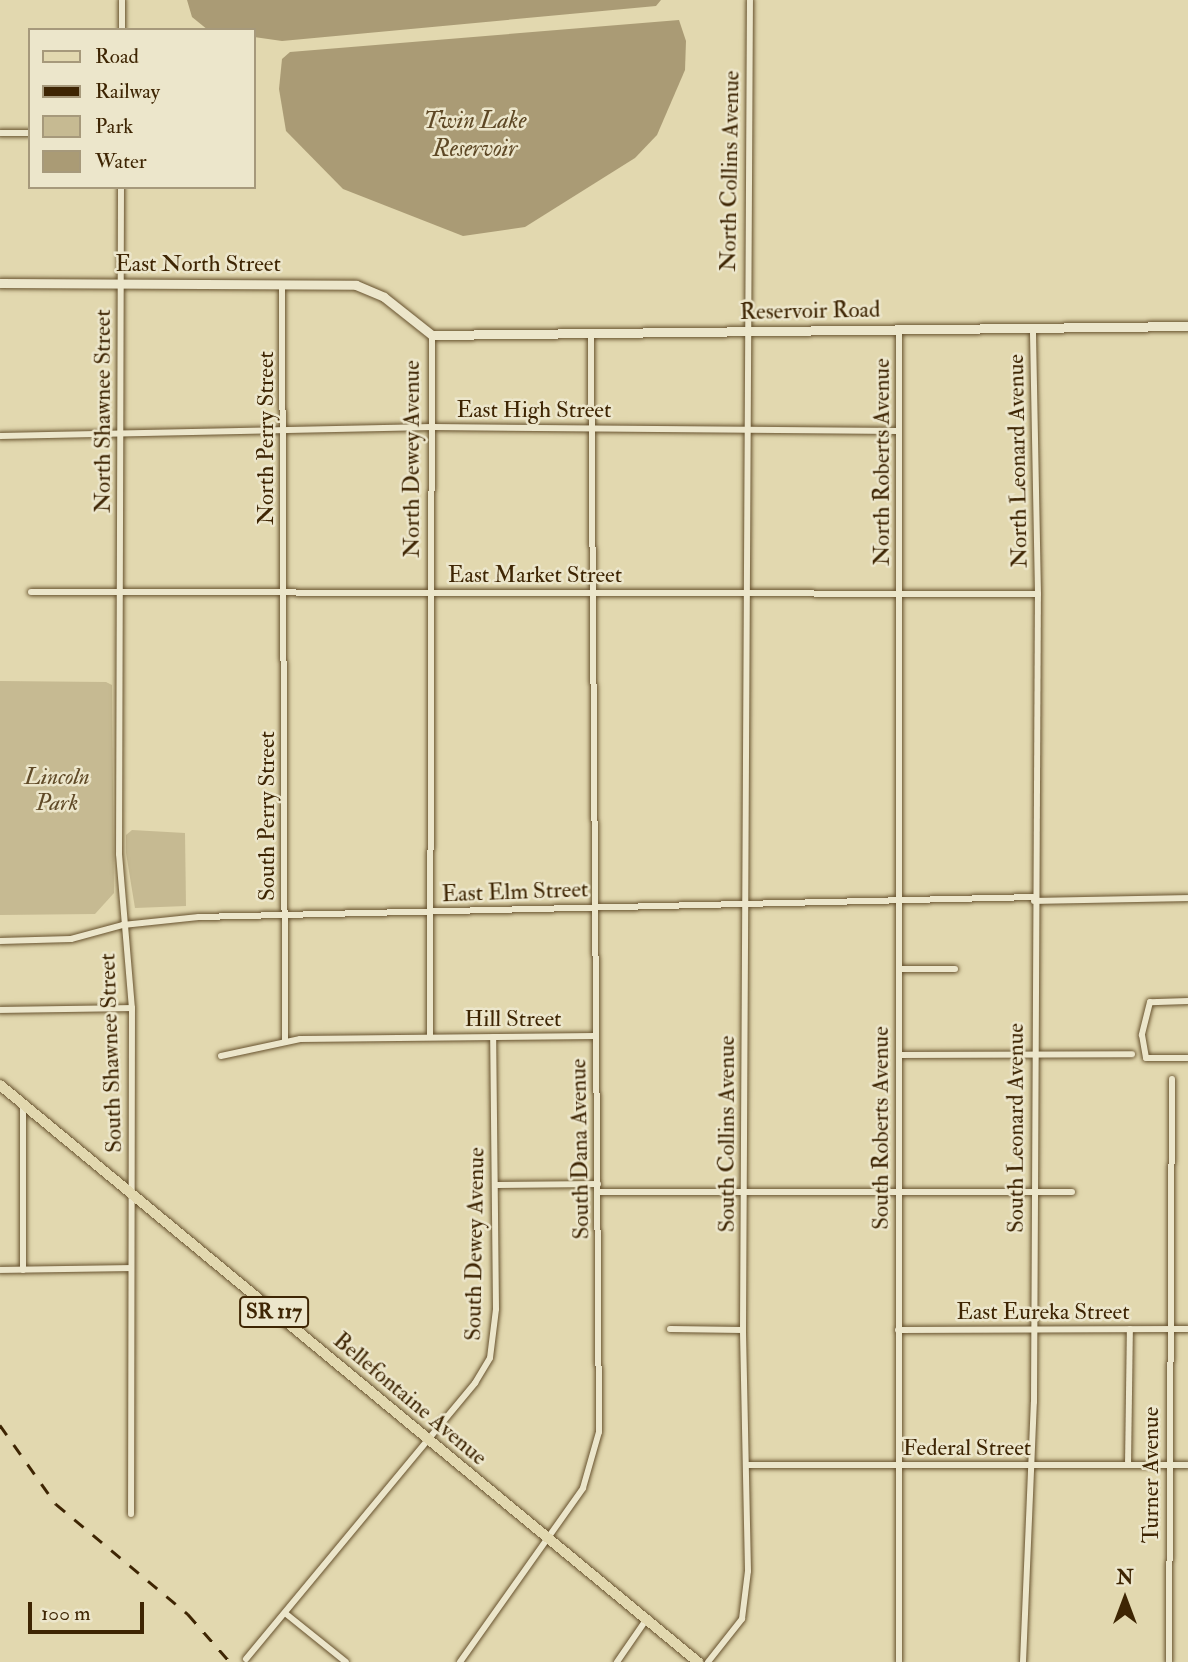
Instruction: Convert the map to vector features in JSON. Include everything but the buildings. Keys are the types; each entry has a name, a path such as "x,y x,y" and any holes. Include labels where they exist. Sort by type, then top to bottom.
{"main road":[{"name":"Bellefontaine Avenue","path":"0,1085 698,1662"}],"street":[{"path":"122,0 122,28"},
{"name":"North Collins Avenue","path":"747,593 750,0"},
{"path":"0,133 28,132"},
{"name":"North Shawnee Street","path":"120,592 121,189"},
{"name":"East North Street","path":"0,283 356,285 391,302"},
{"name":"North Perry Street","path":"282,284 284,592"},
{"name":"North Dewey Avenue","path":"391,302 432,335 431,593"},
{"name":"Reservoir Road","path":"432,335 1188,326"},
{"name":"North Leonard Avenue","path":"1033,328 1038,594"},
{"name":"North Roberts Avenue","path":"899,330 899,594"},
{"name":"South Dana Avenue","path":"460,1662 583,1488 599,1432 590,333"},
{"name":"East High Street","path":"0,436 432,427 899,430"},
{"name":"East Market Street","path":"31,592 1038,594"},
{"name":"South Shawnee Street","path":"120,592 119,854 132,1008 131,1514"},
{"name":"South Perry Street","path":"284,592 285,1040"},
{"path":"430,1037 431,593"},
{"name":"South Collins Avenue","path":"708,1662 746,1611 747,1465 743,1330 747,593"},
{"name":"South Roberts Avenue","path":"899,594 899,1662"},
{"name":"South Leonard Avenue","path":"1023,1662 1032,1465 1034,1329 1034,899 1038,594"},
{"name":"East Elm Street","path":"0,941 71,939 123,925 179,918 899,898 1188,898"},
{"path":"899,969 955,969"},
{"path":"1188,1002 1150,1002 1144,1015 1142,1052 1146,1058 1188,1058"},
{"path":"0,1010 132,1008"},
{"name":"Hill Street","path":"285,1040 596,1036"},
{"name":"South Dewey Avenue","path":"246,1660 475,1383 493,1346 496,1185 493,1037"},
{"path":"221,1056 285,1040"},
{"path":"899,1055 1132,1054"},
{"name":"Turner Avenue","path":"1169,1662 1168,1329 1172,1319 1172,1079"},
{"path":"23,1104 23,1270"},
{"path":"496,1185 744,1192 1072,1192"},
{"path":"0,1270 131,1268"},
{"path":"670,1329 743,1330"},
{"path":"1128,1465 1130,1329"},
{"name":"East Eureka Street","path":"898,1330 1188,1329"},
{"name":"Federal Street","path":"747,1465 1188,1465"},
{"path":"285,1613 346,1662"},
{"path":"617,1662 646,1620"}],"green space":[{"name":"Lincoln Park","path":"0,681 106,682 112,685 114,893 95,914 0,915"},
{"path":"132,830 185,833 186,906 135,908 126,853 126,835"}],"water":[{"path":"187,0 661,0 656,6 282,41 256,37 256,28 206,28 192,17"},
{"name":"Twin Lake Reservoir","path":"679,20 686,41 685,70 657,135 635,158 525,227 463,236 343,189 286,131 279,89 282,59 290,52"}],"railway":[{"path":"0,1425 56,1504 188,1614 230,1662"}]}
